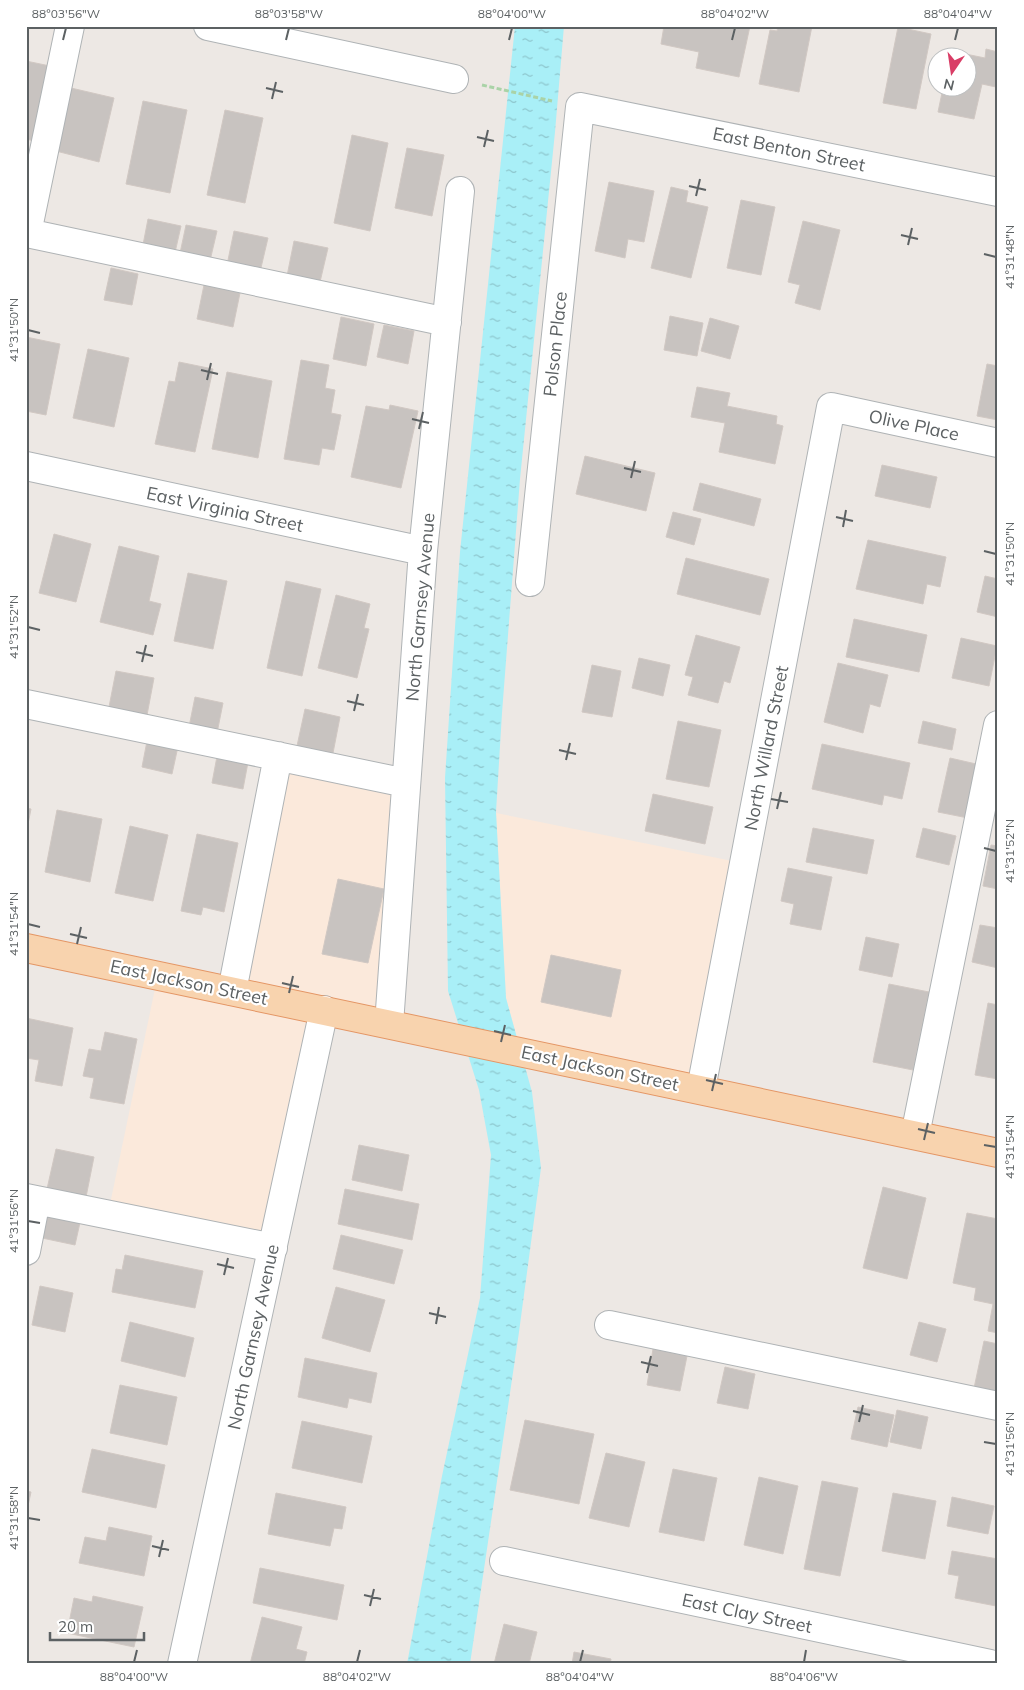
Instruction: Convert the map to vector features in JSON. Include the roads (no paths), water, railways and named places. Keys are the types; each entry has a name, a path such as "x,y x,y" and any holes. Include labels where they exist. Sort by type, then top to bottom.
{"main road":[{"name":"East Jackson Street","path":"26,948 998,1153"}],"street":[{"path":"70,26 26,234 447,322"},
{"path":"208,26 454,79"},
{"name":"East Benton Street","path":"580,107 998,192"},
{"name":"Polson Place","path":"530,582 580,107"},
{"name":"North Garnsey Avenue","path":"389,1024 423,551 460,191"},
{"name":"Olive Place","path":"831,407 998,442"},
{"name":"North Willard Street","path":"701,1089 831,407"},
{"name":"East Virginia Street","path":"26,466 423,551"},
{"path":"26,704 406,783"},
{"path":"915,1135 998,725"},
{"path":"232,991 278,756"},
{"name":"North Garnsey Avenue","path":"182,1664 324,1010"},
{"path":"26,1251 31,1199 273,1248"},
{"path":"610,1325 998,1406"},
{"name":"East Clay Street","path":"504,1562 990,1664"}],"water":[{"path":"515,26 564,26 520,479 496,812 506,998 532,1092 541,1168 470,1664 407,1664 442,1476 480,1298 491,1155 479,1090 448,991 445,778 460,552"}]}
